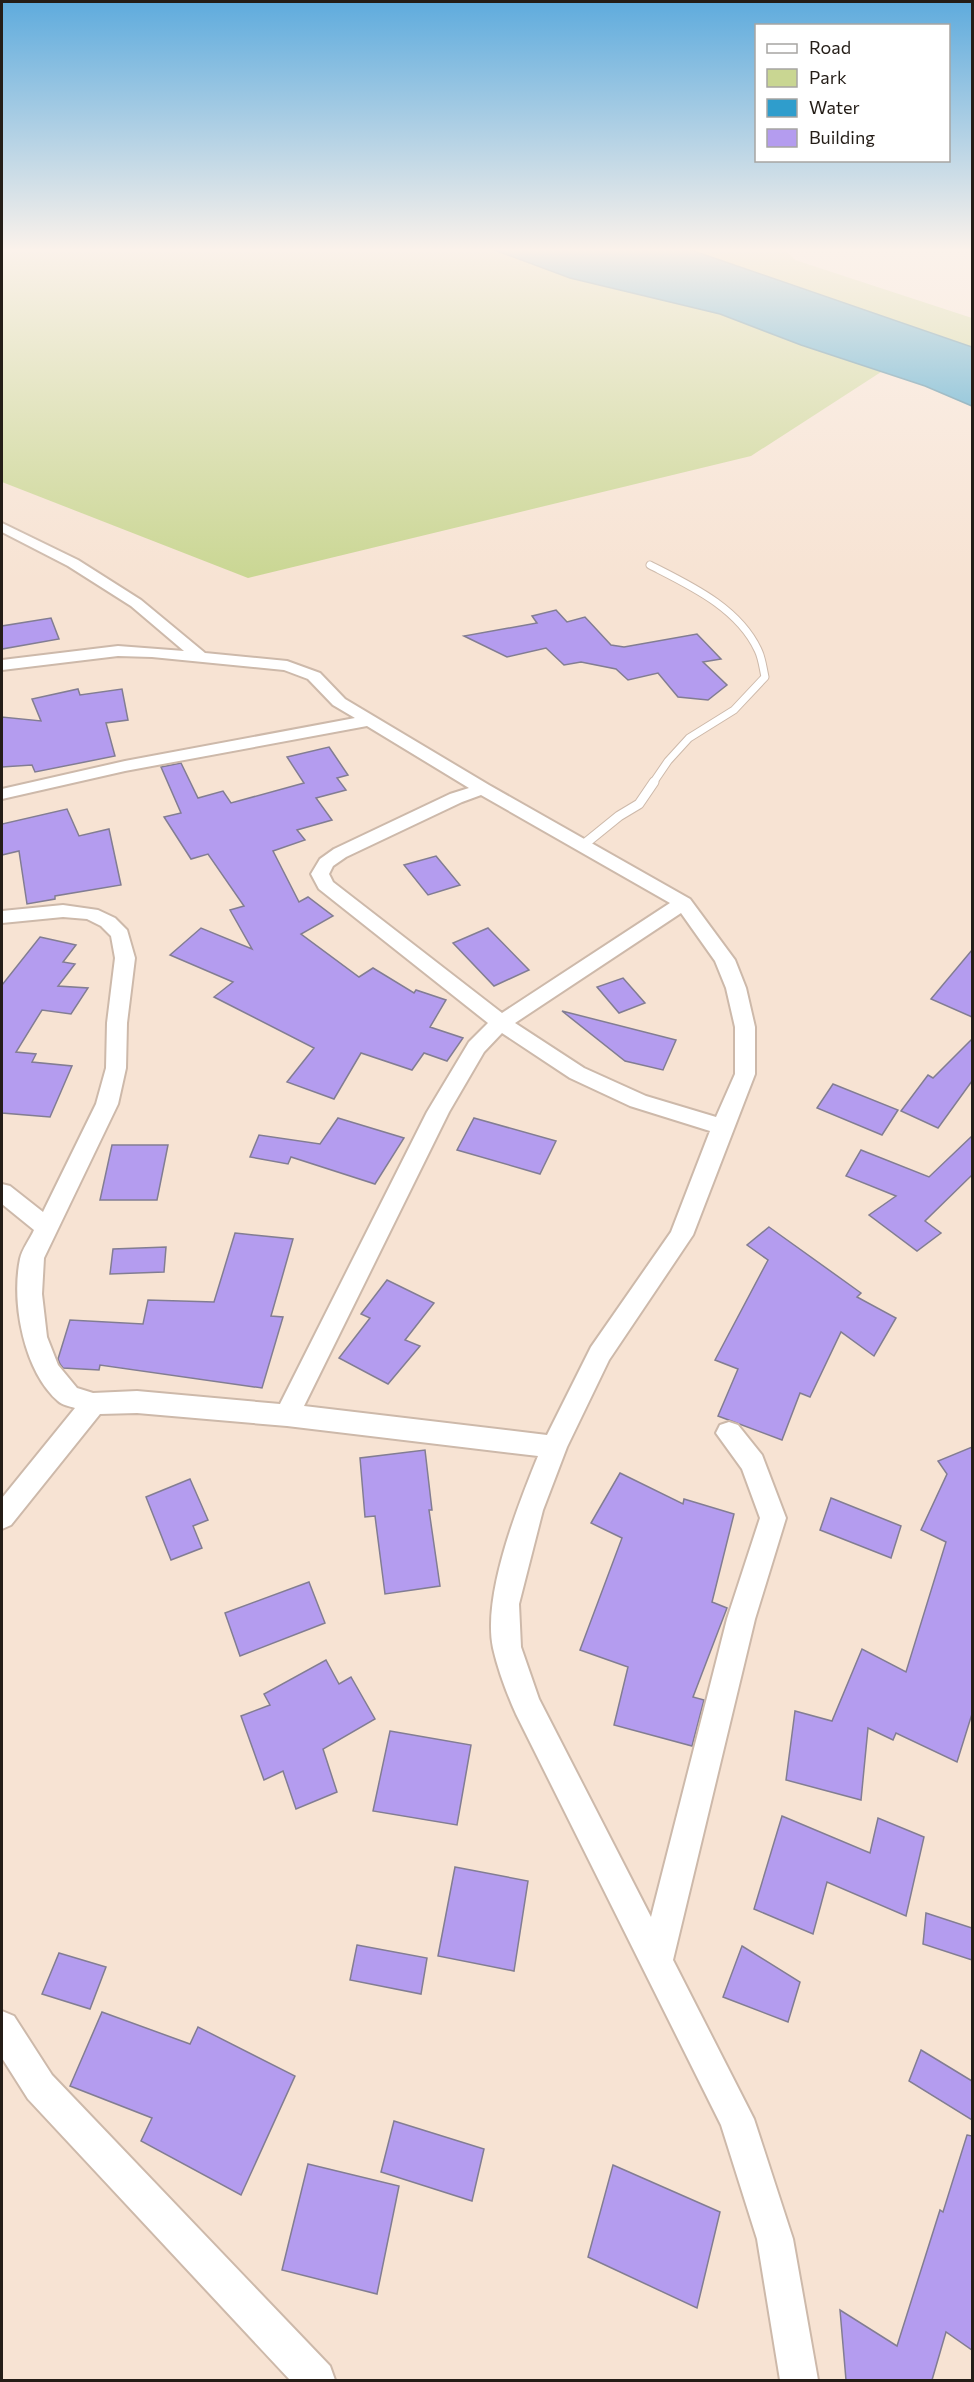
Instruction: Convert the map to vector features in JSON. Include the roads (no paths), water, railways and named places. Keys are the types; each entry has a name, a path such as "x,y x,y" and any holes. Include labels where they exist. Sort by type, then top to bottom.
{"street":[{"path":"2,527 73,563 136,603 202,658"},
{"path":"2,665 118,651 152,652 287,666 314,676 339,702 483,789 682,903 696,918 725,960 736,988 745,1027 746,1074 722,1127 681,1234 600,1354 554,1447 530,1510 505,1604 507,1647 526,1704 737,2119 776,2239 799,2380"},
{"path":"2,794 125,766 372,720"},
{"path":"483,789 456,798 340,853 326,863 320,874 326,885 501,1023 577,1073 638,1101 722,1127"},
{"path":"287,1415 438,1112 476,1047 501,1023 682,903"},
{"path":"2,917 63,911 91,914 108,922 120,934 124,958 117,1023 116,1068 107,1104 32,1258 30,1294 35,1337 47,1370 68,1395 93,1404 137,1402 287,1415 554,1447"},
{"path":"2,1192 46,1227"},
{"path":"2,1517 93,1404"},
{"path":"657,1960 741,1619 773,1518 753,1463 729,1433"},
{"path":"2,2028 40,2087 316,2380"}],"lane":[{"path":"582,846 639,804 668,761 688,738 734,710 765,677 758,651 742,628 706,594 650,565"}],"water":[{"path":"844,359 972,359 972,406 925,386"}]}
